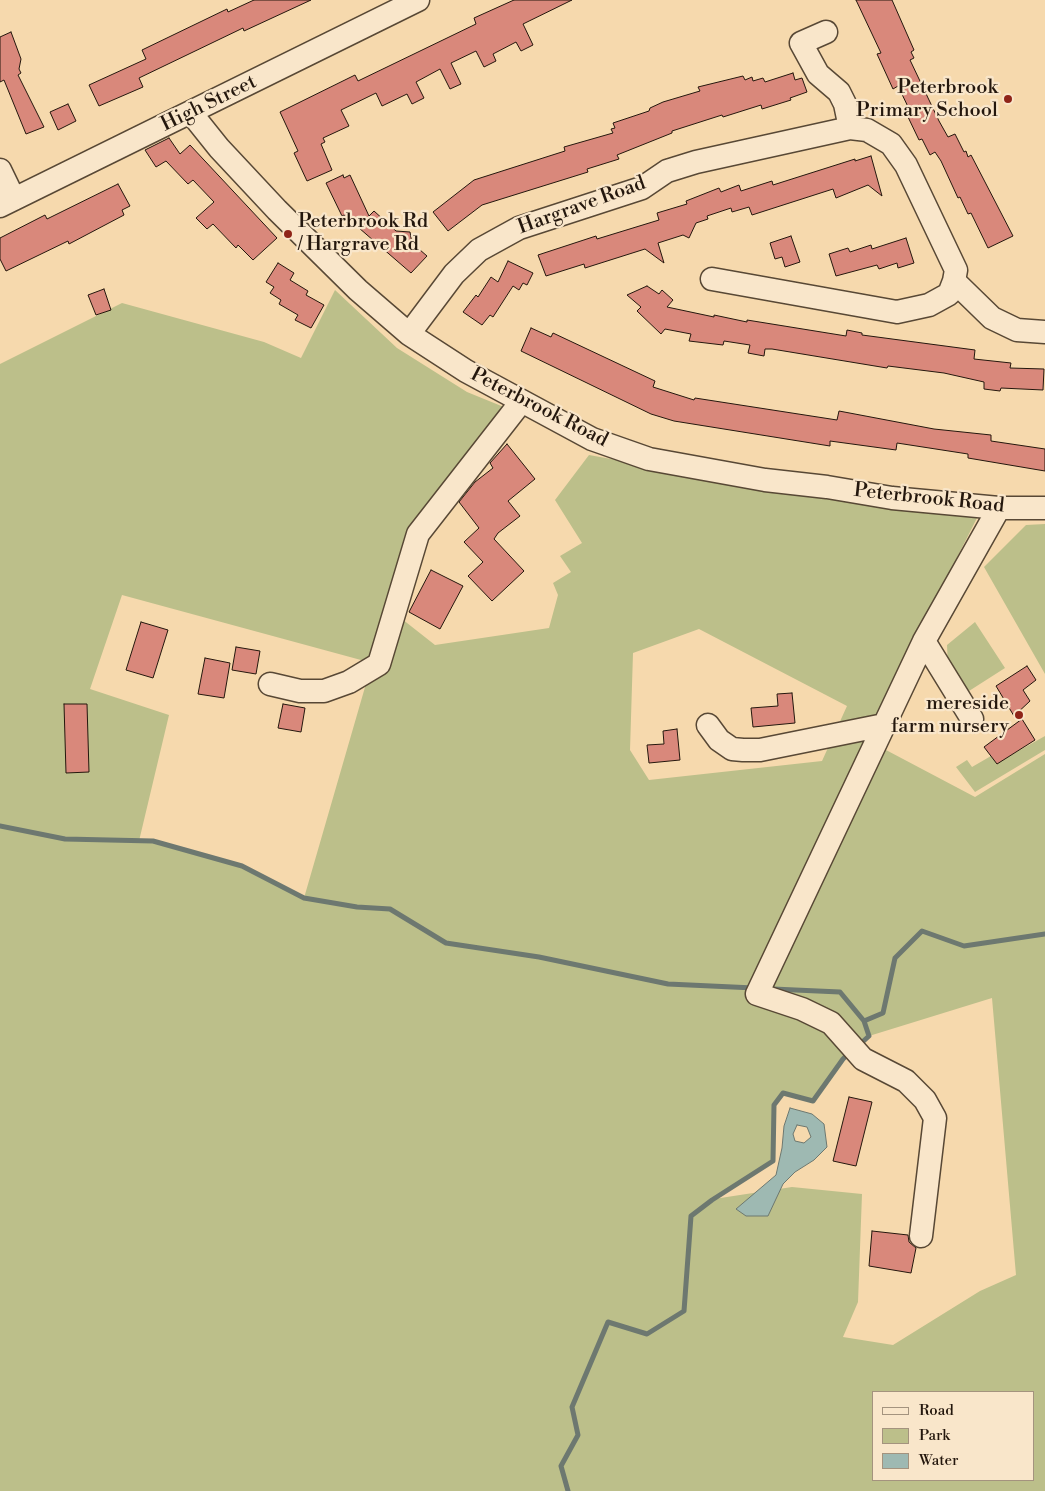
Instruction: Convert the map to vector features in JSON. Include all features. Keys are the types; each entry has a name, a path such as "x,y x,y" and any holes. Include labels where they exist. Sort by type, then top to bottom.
{"street":[{"name":"High Street","path":"7,202 418,0"},
{"path":"826,32 801,43 814,69 839,92 845,104 850,128"},
{"name":"Peterbrook Road","path":"191,113 220,148 277,210 358,290 409,334 466,372 592,439 648,458 765,480 827,486 892,498 999,508 1045,508"},
{"name":"Hargrave Road","path":"409,334 454,274 479,250 519,228 642,188 667,171 696,162 850,128 867,130 891,144 906,165 956,270 954,281"},
{"path":"0,170 7,202"},
{"path":"712,280 897,312 929,305 948,294 954,281 992,318 1017,330 1045,332"},
{"path":"270,684 300,692 324,691 349,682 379,664 418,534 521,402"},
{"path":"922,1236 935,1118 925,1100 906,1081 863,1059 831,1023 760,987 924,641 999,508"},
{"path":"924,641 972,720"},
{"path":"708,725 719,740 732,749 760,750 884,725"}],"green space":[{"path":"335,290 397,348 467,392 521,414 406,532 388,608 435,645 549,628 558,595 553,583 571,572 560,556 582,543 555,500 589,455 794,492 977,518 857,755 886,750 975,797 1045,754 1045,1491 0,1491 0,364 122,303 264,342 301,358","holes":["122,595 372,663 304,898 242,866 153,841 139,841 169,715 90,689","699,629 847,706 822,761 649,780 630,750 633,653","992,998 1016,1275 980,1291 893,1345 843,1337 858,1302 862,1194 792,1187 714,1199 773,1160 774,1106 783,1093 813,1101 843,1059 869,1036"]},
{"path":"1045,524 1045,674 984,567 1026,525"},
{"path":"975,622 1005,668 969,691 948,667 947,645"},
{"path":"1045,736 1045,750 975,792 956,767 967,760 972,767 991,756 997,763"}],"water":[{"path":"790,1108 812,1114 824,1124 827,1147 814,1160 795,1172 783,1184 768,1216 746,1216 736,1209 776,1175 782,1148 784,1126","holes":["797,1125 807,1127 811,1137 804,1143 795,1141 793,1134"]}],"building":[{"path":"254,0 311,0 244,31 243,28 139,78 143,87 99,106 89,85 146,59 142,50 227,9 228,12"},
{"path":"514,0 572,0 523,24 533,45 521,51 516,42 493,54 496,61 484,67 476,51 451,63 461,84 450,89 440,69 416,82 424,98 412,104 407,94 382,106 376,93 341,110 349,126 323,138 325,142 321,144 332,170 307,181 294,153 298,151 280,112 355,75 358,81 476,24 474,18"},
{"path":"856,0 892,0 914,50 911,52 914,58 910,60 939,121 948,137 955,134 964,152 966,151 968,157 971,155 1013,236 988,248 971,213 968,214 960,197 958,198 941,161 935,152 930,155 922,139 919,140 908,117 912,115 898,86 893,89 877,54 881,53"},
{"path":"11,32 21,59 19,69 21,73 18,75 44,127 26,134 4,80 0,82 0,37"},
{"path":"793,73 795,80 802,78 807,92 790,98 791,100 762,109 761,105 723,117 722,115 672,131 672,133 617,155 619,159 587,169 588,172 482,205 448,231 433,212 474,180 565,151 564,147 613,133 611,129 615,128 613,123 649,111 650,108 663,102 700,91 698,87 743,76 745,80 752,77 753,81 763,78 765,82"},
{"path":"68,104 76,121 58,130 50,112"},
{"path":"169,138 180,154 190,145 277,238 253,260 238,245 236,248 213,224 207,229 196,218 214,202 193,180 188,184 166,161 156,167 145,150"},
{"path":"871,156 882,196 868,185 836,198 833,189 752,215 749,207 732,212 731,208 707,216 708,219 696,223 689,238 683,235 658,243 664,263 645,249 585,268 584,264 546,276 538,255 596,236 597,239 659,220 657,213 687,204 686,201 719,188 721,192 739,185 741,191 772,181 773,185 855,159 855,161"},
{"path":"343,175 344,178 350,175 369,216 374,211 396,231 410,232 412,243 427,256 411,273 344,215 342,216 326,183"},
{"path":"118,184 130,206 122,210 124,215 69,244 68,241 6,271 0,259 0,238 45,215 47,219"},
{"path":"791,236 800,262 785,267 782,257 775,259 770,243"},
{"path":"906,238 914,263 898,268 897,263 879,269 877,265 836,276 829,254 848,248 850,252 871,245 872,249"},
{"path":"508,261 533,273 527,285 523,283 519,290 513,286 493,317 490,315 482,325 463,312 476,295 478,297 491,277 498,282"},
{"path":"278,263 294,273 290,280 308,291 306,295 324,305 311,328 295,320 298,315 279,304 281,300 270,293 274,287 266,282"},
{"path":"647,286 659,294 662,290 673,300 667,307 714,317 714,315 747,322 747,320 846,336 847,330 862,333 862,335 975,350 974,359 1011,363 1010,368 1044,369 1043,390 1001,388 1000,391 984,389 984,382 944,373 888,366 887,368 772,349 765,349 764,356 748,353 750,345 724,341 723,345 689,341 691,334 665,329 661,334 637,311 641,307 627,295"},
{"path":"104,289 111,310 96,315 88,295"},
{"path":"531,328 551,337 553,333 655,381 653,387 694,400 695,398 837,420 839,411 934,429 991,435 991,441 1045,449 1045,471 968,458 968,454 897,443 896,450 830,441 830,446 674,421 651,414 521,351"},
{"path":"507,444 535,479 508,501 520,516 498,533 494,539 524,571 492,601 468,576 483,562 464,542 479,528 459,502 475,482 493,468 490,463"},
{"path":"431,570 463,586 440,629 409,612"},
{"path":"141,622 168,630 153,678 126,670"},
{"path":"236,647 260,651 256,674 232,670"},
{"path":"205,658 230,663 224,698 198,694"},
{"path":"1027,666 1036,680 1023,690 1030,701 1014,716 996,686"},
{"path":"792,693 795,723 753,727 751,708 778,706 777,694"},
{"path":"64,704 87,704 89,772 66,773"},
{"path":"283,704 305,708 301,732 278,728"},
{"path":"1022,719 1035,740 997,764 984,747"},
{"path":"677,729 680,760 649,763 647,745 664,744 663,731"},
{"path":"849,1097 872,1102 856,1166 833,1161"},
{"path":"872,1231 908,1235 909,1242 916,1248 911,1273 869,1266"}],"waterway":[{"path":"0,826 65,839 153,841 242,866 304,898 357,907 390,909 446,943 539,957 668,984 754,988"},
{"path":"864,1021 883,1013 895,958 922,931 964,946 1045,934"},
{"path":"773,989 840,992 864,1021 869,1036 858,1046"},
{"path":"568,1491 561,1466 578,1435 572,1407 608,1322 647,1334 684,1311 691,1216 712,1200 773,1161 774,1105 783,1093 813,1101 849,1053"}],"place":[{"name":"Peterbrook Primary School","path":"1008,99"},
{"name":"Peterbrook Rd / Hargrave Rd","path":"288,234"},
{"name":"mereside farm nursery","path":"1019,715"}]}
